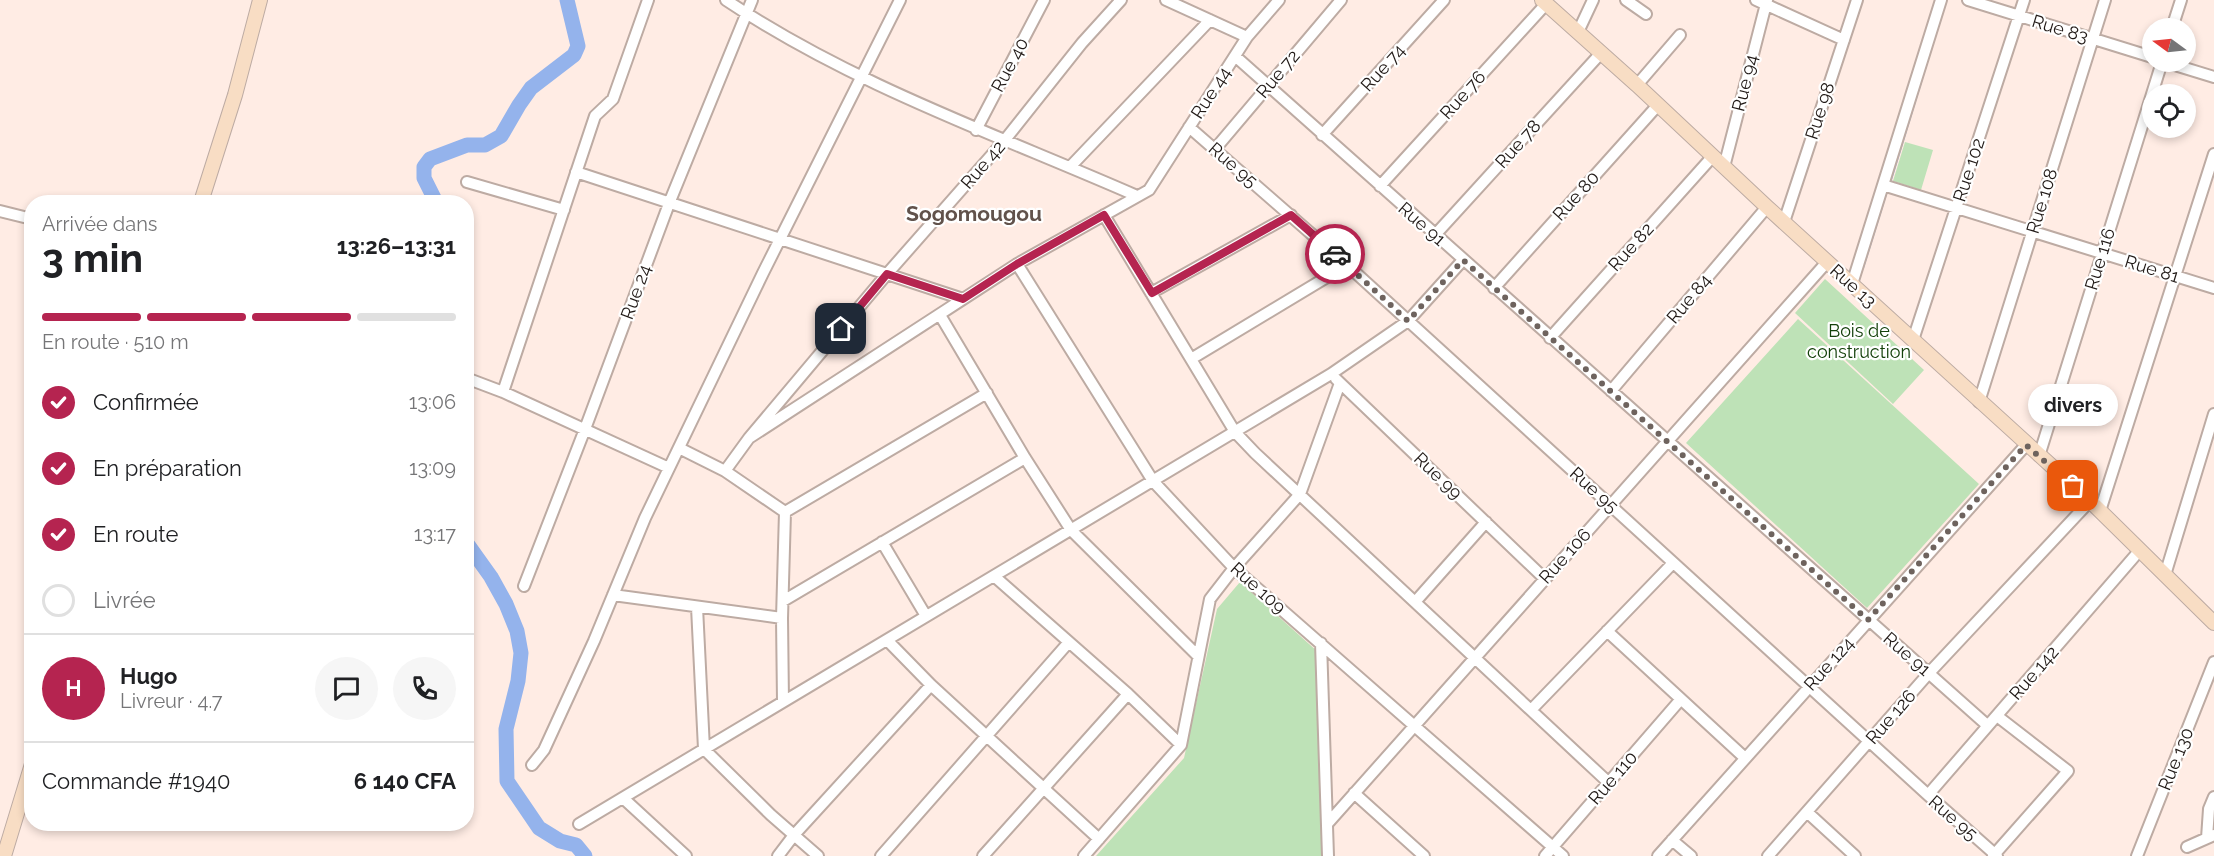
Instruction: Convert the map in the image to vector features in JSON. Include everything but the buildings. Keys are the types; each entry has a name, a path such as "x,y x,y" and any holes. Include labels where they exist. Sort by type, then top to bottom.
{"street":[{"path":"203,195 235,95 260,0"},
{"path":"503,392 595,116 613,99 648,0"},
{"path":"726,0 747,14 862,77 976,130 1137,196"},
{"name":"Rue 24","path":"524,586 670,201 752,0"},
{"path":"532,765 544,750 669,468 900,0"},
{"name":"Rue 40","path":"976,130 1044,0"},
{"name":"Rue 42","path":"725,471 749,438 887,274 1004,141 1082,43 1121,0"},
{"path":"1166,0 1247,37"},
{"name":"Rue 44","path":"1149,190 1247,37 1279,0"},
{"name":"Rue 72","path":"1215,149 1341,0"},
{"name":"Rue 74","path":"1322,135 1444,0"},
{"path":"1578,32 1593,0"},
{"path":"1626,0 1646,14"},
{"name":"Rue 98","path":"1784,222 1857,0"},
{"path":"1852,284 1941,0"},
{"name":"Rue 83","path":"1968,0 2142,54"},
{"name":"Rue 102","path":"1913,340 2024,0"},
{"name":"Rue 108","path":"1980,402 2105,0"},
{"path":"2175,18 2181,0"},
{"name":"Rue 13","path":"1544,2 2095,506 2214,623"},
{"name":"Rue 76","path":"1380,186 1544,2"},
{"path":"1763,2 1844,40"},
{"name":"Rue 94","path":"1724,166 1763,2"},
{"path":"1070,167 1210,20"},
{"path":"1637,85 1680,35"},
{"name":"Rue 78","path":"1435,236 1600,52"},
{"name":"Rue 91","path":"1235,56 1988,725"},
{"name":"Rue 116","path":"2039,456 2161,72"},
{"path":"2196,72 2214,77"},
{"name":"Rue 80","path":"1494,288 1658,105"},
{"name":"Rue 95","path":"1189,127 1347,265 1995,855"},
{"path":"2095,506 2175,276 2214,154"},
{"name":"Rue 82","path":"1550,338 1713,156"},
{"path":"576,172 963,299"},
{"path":"467,182 564,210"},
{"name":"Rue 81","path":"1883,185 2214,288"},
{"name":"Rue 42","path":"749,438 1017,264 1149,190"},
{"name":"Rue 84","path":"1611,392 1767,207"},
{"path":"0,212 24,217"},
{"path":"1104,215 1235,432 1608,783"},
{"path":"1152,293 1291,215"},
{"path":"579,824 1331,374 1408,321 1463,260"},
{"name":"Rue 106","path":"1328,823 1827,262"},
{"name":"Rue 109","path":"1017,264 1153,481 1234,568 1563,856"},
{"path":"1191,359 1347,265"},
{"path":"940,315 1025,458 1071,530 1198,656"},
{"name":"Rue 99","path":"1331,374 1545,579"},
{"path":"474,381 669,468"},
{"path":"1084,856 1181,745 1210,599 1234,568 1300,494 1340,383"},
{"path":"785,512 987,393"},
{"path":"2165,575 2214,414"},
{"name":"Rue 124","path":"1658,856 2026,445"},
{"path":"679,448 725,471 785,512"},
{"path":"783,601 1025,458"},
{"name":"Rue 126","path":"1768,856 1929,673 2095,506"},
{"path":"783,702 782,618 785,512"},
{"path":"1415,602 1485,522"},
{"path":"882,542 926,616"},
{"name":"Rue 142","path":"1928,795 2140,550"},
{"path":"1531,710 1673,563"},
{"path":"994,576 1128,694 1181,745"},
{"path":"614,594 782,618"},
{"path":"697,607 704,749 818,856"},
{"path":"1607,631 1745,758"},
{"path":"887,640 931,685 1099,839"},
{"path":"881,856 1069,642"},
{"path":"1320,643 1328,856"},
{"name":"Rue 130","path":"2137,856 2214,662"},
{"path":"778,856 794,835 931,685"},
{"path":"983,856 1128,694"},
{"name":"Rue 110","path":"1545,856 1681,699"},
{"path":"1995,855 2067,771 1997,716"},
{"path":"4,856 24,790"},
{"path":"1354,794 1424,856"},
{"path":"2187,847 2211,837 2209,809 2214,796"},
{"path":"623,798 686,856"},
{"path":"1807,812 1856,856"},
{"path":"1672,840 1691,856"}],"green space":[{"path":"1905,142 1933,150 1921,190 1893,181"},
{"name":"Bois de construction","path":"1825,279 1924,370 1893,404 1795,313"},
{"path":"1798,319 1979,484 1867,608 1686,443"},
{"path":"1240,582 1318,652 1325,856 1096,856 1184,758 1217,609"}],"waterway":[{"path":"432,195 424,178 424,167 430,159 467,145 485,145 501,136 531,88 574,55 578,46 567,0"},
{"path":"1890,183 1929,56"},
{"path":"1863,268 1887,191"},
{"path":"474,553 506,604 517,631 521,653 518,681 506,729 507,781 539,828 560,841 576,845 585,856"}],"way so far":[{"path":"1335,254 1408,321 1463,260 1868,620 2026,445 2073,486"}],"place":[{"name":"divers","path":"2073,486"}],"district":[{"name":"Sogomougou","path":"974,214"}],"route":[{"path":"841,329 887,274 963,299 1017,264 1104,215 1152,293 1291,215 1335,254"}]}
